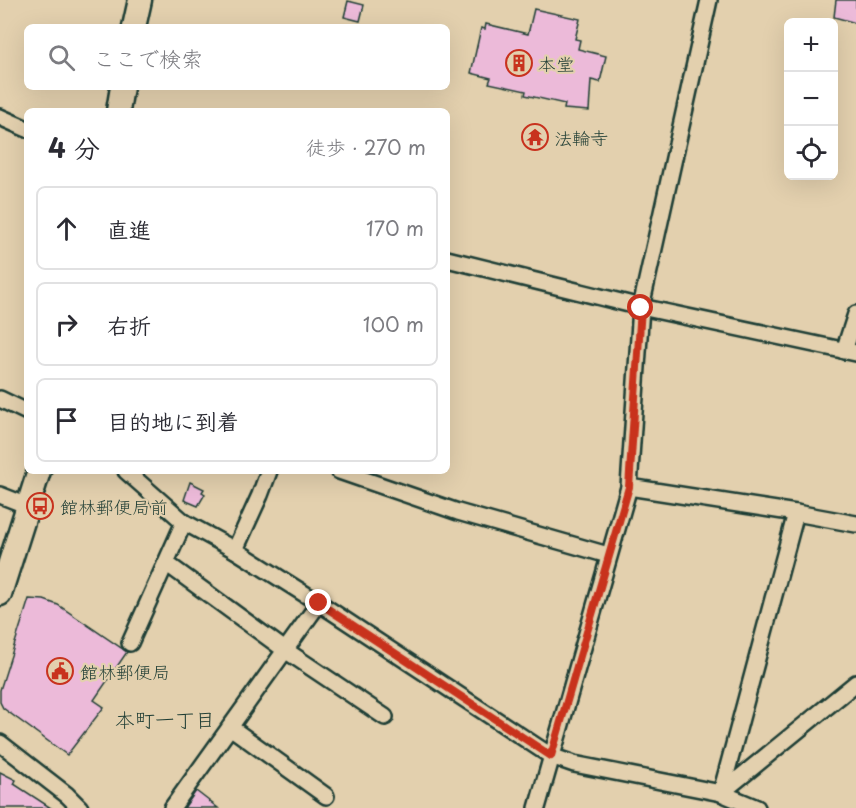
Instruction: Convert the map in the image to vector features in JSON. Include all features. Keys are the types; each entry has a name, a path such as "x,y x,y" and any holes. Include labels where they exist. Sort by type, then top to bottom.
{"street":[{"path":"135,24 140,0"},
{"path":"537,808 629,487 641,308 710,0"},
{"path":"118,108 122,90"},
{"path":"0,117 24,128"},
{"path":"450,260 641,308 850,352 856,314"},
{"path":"0,399 24,411"},
{"path":"0,594 38,474"},
{"path":"129,474 184,522 235,550 319,603 551,756 574,764 721,793 757,808"},
{"path":"235,550 268,474"},
{"path":"348,474 458,512 608,555"},
{"path":"629,487 856,524"},
{"path":"0,495 28,506"},
{"path":"721,793 796,513"},
{"path":"130,643 184,522"},
{"path":"166,563 285,650 385,717"},
{"path":"172,808 319,603"},
{"path":"721,793 856,683"},
{"path":"230,727 326,796"},
{"path":"0,743 67,795 80,808"}],"building":[{"path":"836,0 856,0 856,23 834,17"},
{"path":"348,1 364,5 360,21 344,17"},
{"name":"本堂","path":"534,9 580,19 575,39 580,40 578,49 606,56 600,82 591,80 589,111 564,109 565,104 525,95 526,91 489,83 491,78 471,73 481,28 485,29 486,24 528,34"},
{"path":"190,482 204,489 202,492 205,494 198,506 184,500"},
{"name":"館林郵便局","path":"29,599 44,600 58,605 127,652 94,700 104,707 67,755 3,708 0,702 0,690"},
{"path":"0,772 16,780 14,784 51,808 0,808"},
{"path":"196,791 218,808 184,808"}],"place":[{"name":"本堂","path":"519,63"},
{"name":"法輪寺","path":"535,137"},
{"name":"館林郵便局前","path":"40,506"},
{"name":"館林郵便局","path":"60,671"}],"district":[{"name":"本町一丁目","path":"165,719"}],"route":[{"path":"319,603 551,756 629,487 641,308"}]}
